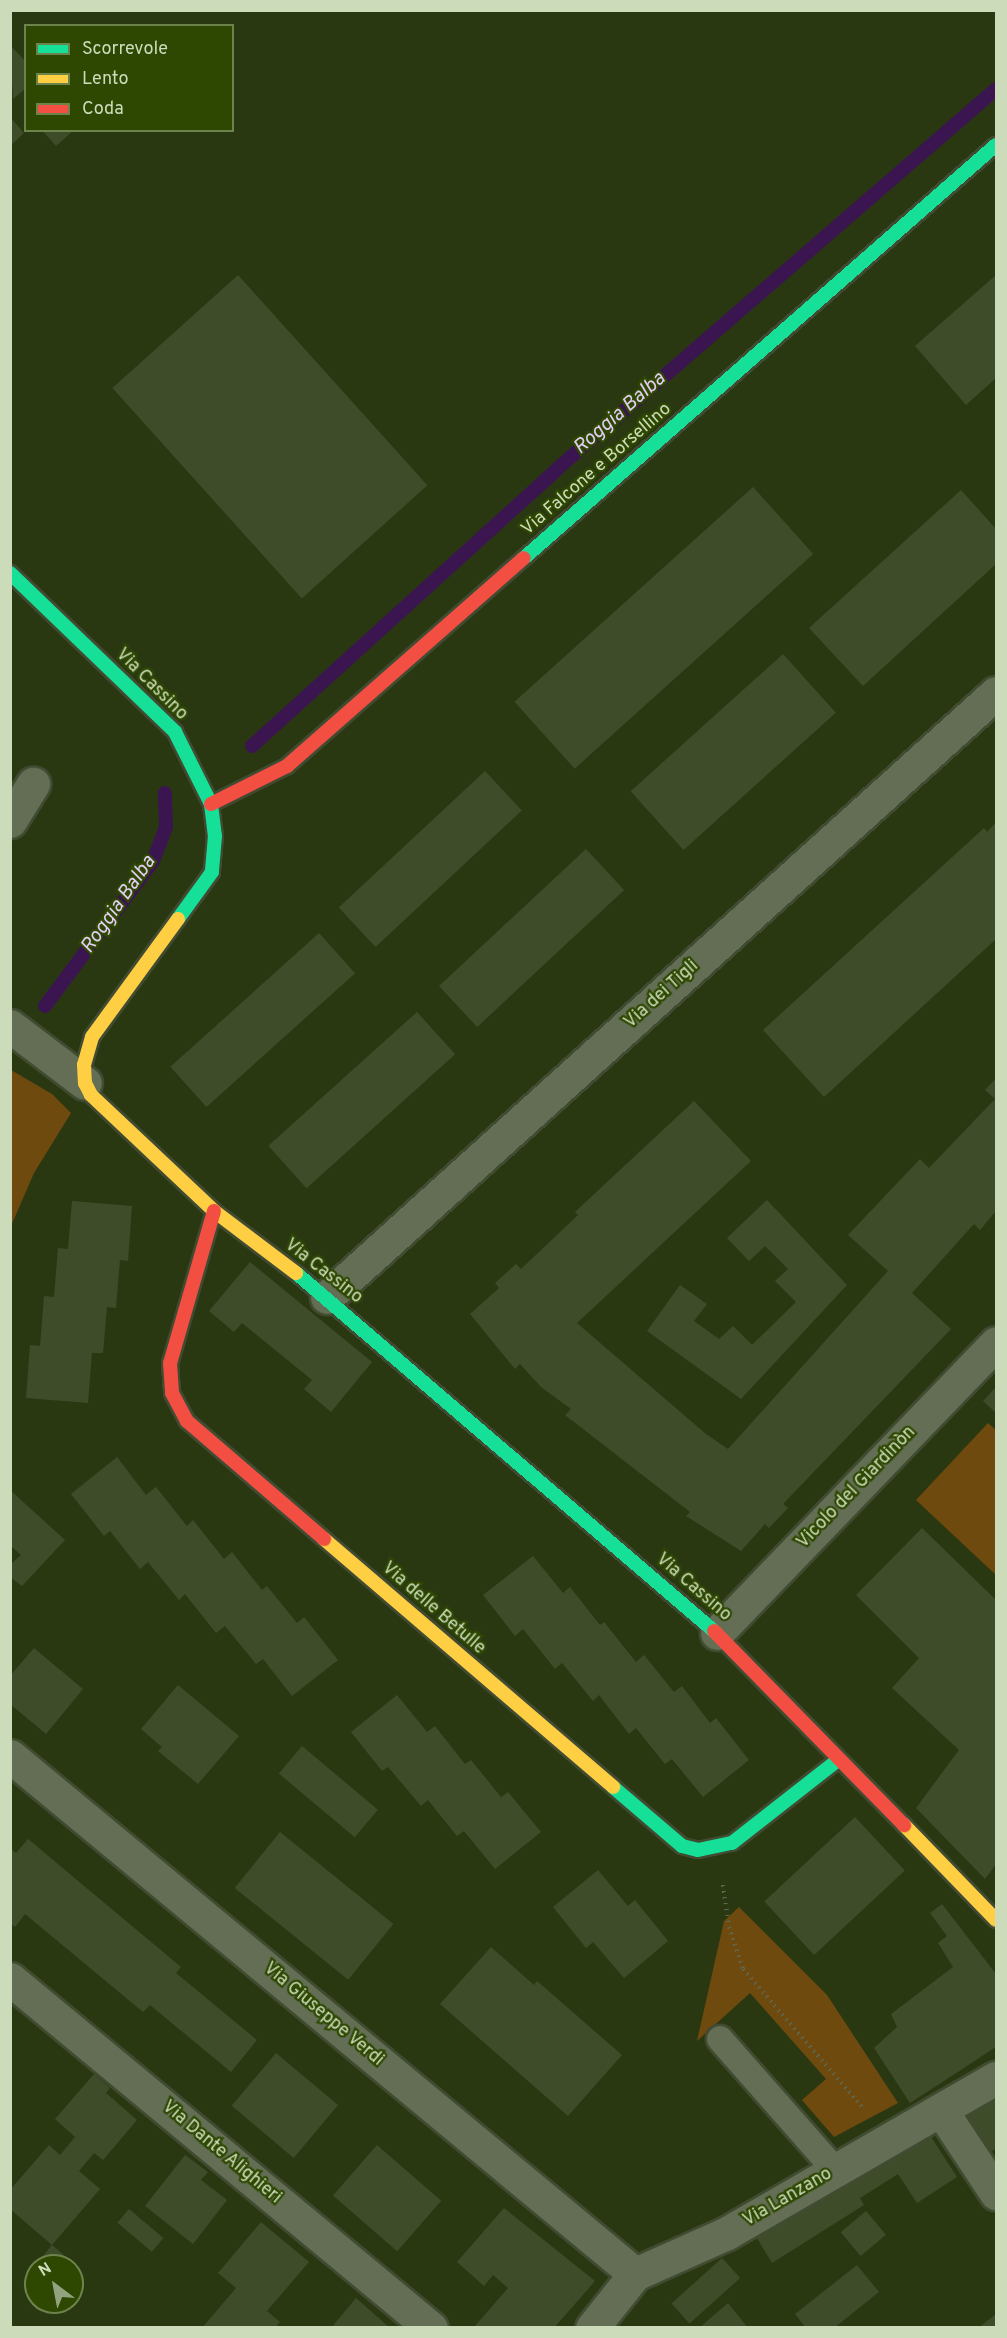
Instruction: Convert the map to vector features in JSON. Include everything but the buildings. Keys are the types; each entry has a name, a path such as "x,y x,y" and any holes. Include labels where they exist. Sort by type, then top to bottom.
{"street":[{"name":"Via Falcone e Borsellino","path":"211,804 287,766 996,146"},
{"name":"Via Cassino","path":"10,573 175,732 211,804 215,836 212,872 85,1051 85,1083 103,1109 214,1211 327,1297 717,1633 996,1920"},
{"name":"Via dei Tigli","path":"327,1297 996,693"},
{"path":"10,821 33,784"},
{"path":"10,1026 85,1083"},
{"name":"Via delle Betulle","path":"214,1211 170,1363 172,1393 187,1420 682,1846 698,1850 718,1848 732,1843 838,1760"},
{"name":"Vicolo del Giardinòn","path":"717,1633 996,1343"},
{"name":"Via Giuseppe Verdi","path":"10,1756 635,2274"},
{"name":"Via Dante Alighieri","path":"10,1979 431,2328"},
{"name":"Via Lanzano","path":"592,2328 635,2274 727,2233 996,2078"},
{"path":"941,2110 996,2193"}],"lane":[{"path":"720,2039 836,2171"}],"path":[{"path":"718,1848 729,1927 743,1969 891,2140"}],"shaded area":[{"path":"11,1070 52,1094 71,1113 34,1173 11,1226"},
{"path":"988,1423 996,1430 996,1575 916,1500"},
{"path":"739,1907 827,1995 898,2103 834,2137 802,2100 826,2079 750,1993 697,2041 724,1921"}],"waterway":[{"name":"Roggia Balba","path":"252,746 557,469 996,89"},
{"name":"Roggia Balba","path":"45,1006 153,861 166,827 165,793"}],"traffic: fast":[{"path":"524,558 996,145"},
{"path":"10,573 175,732 211,804 215,836 212,872 178,919"},
{"path":"296,1273 714,1631"},
{"path":"613,1787 682,1846 698,1850 732,1843 838,1760"}],"traffic: slow":[{"path":"178,919 92,1037 84,1065 85,1083 91,1095 214,1211 296,1273"},
{"path":"324,1539 613,1787"},
{"path":"904,1825 996,1920"}],"traffic: jam":[{"path":"211,804 287,766 524,558"},
{"path":"214,1211 170,1363 172,1393 187,1421 324,1539"},
{"path":"714,1631 904,1825"}]}
